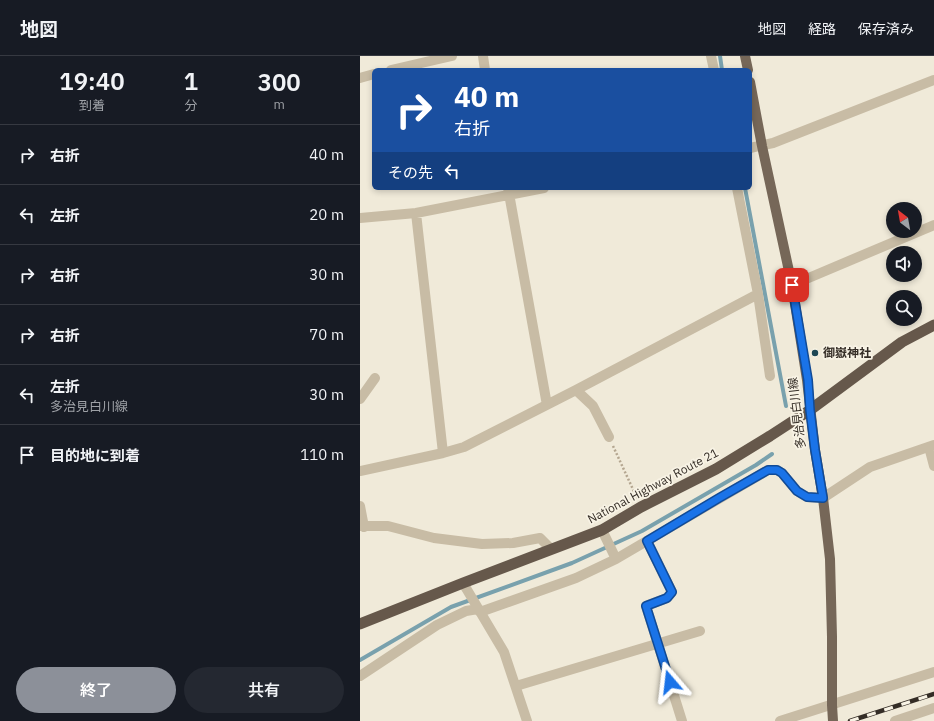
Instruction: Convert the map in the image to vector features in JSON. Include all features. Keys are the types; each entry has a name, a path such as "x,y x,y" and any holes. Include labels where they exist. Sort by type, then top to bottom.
{"highway":[{"name":"National Highway Route 21","path":"360,624 602,530 641,507 716,469 810,410 902,342 934,325"}],"main road":[{"path":"745,56 748,68"},
{"name":"多治見白川線","path":"752,93 792,285 808,380 810,410 830,559 833,721"}],"street":[{"path":"401,68 452,56"},
{"path":"483,56 485,68"},
{"path":"711,56 714,68"},
{"path":"360,78 372,75"},
{"path":"752,148 773,143 934,80"},
{"path":"360,218 416,213 508,191 520,190"},
{"path":"737,190 758,294 770,376"},
{"path":"508,191 547,405"},
{"path":"416,213 443,453"},
{"path":"792,285 934,225"},
{"path":"360,471 464,447 758,294"},
{"path":"360,399 375,378"},
{"path":"576,390 593,406 609,436"},
{"path":"360,676 437,625 466,611 479,610 576,578 616,559 768,470 777,470 782,473 797,491 807,497 823,498 870,467 931,446 934,466"},
{"path":"360,506 362,526 388,526 434,538 482,544 513,543 540,538 551,549"},
{"path":"602,530 616,559"},
{"path":"647,541 672,592 667,598 646,606 682,721"},
{"path":"463,583 504,652 527,721"},
{"path":"516,686 700,631"},
{"path":"780,721 934,672"},
{"path":"895,721 934,708"}],"path":[{"path":"609,436 641,507"}],"waterway":[{"path":"720,56 722,68"},
{"path":"745,190 786,406"},
{"path":"360,660 451,607 572,563 642,531 756,465 772,454"}],"railway":[{"path":"850,721 934,694"}],"place":[{"name":"御嶽神社","path":"815,353"}],"route":[{"path":"670,682 646,606 667,598 672,592 647,541 768,470 777,470 782,473 797,491 807,497 823,498 815,450 808,380 792,285"}]}
